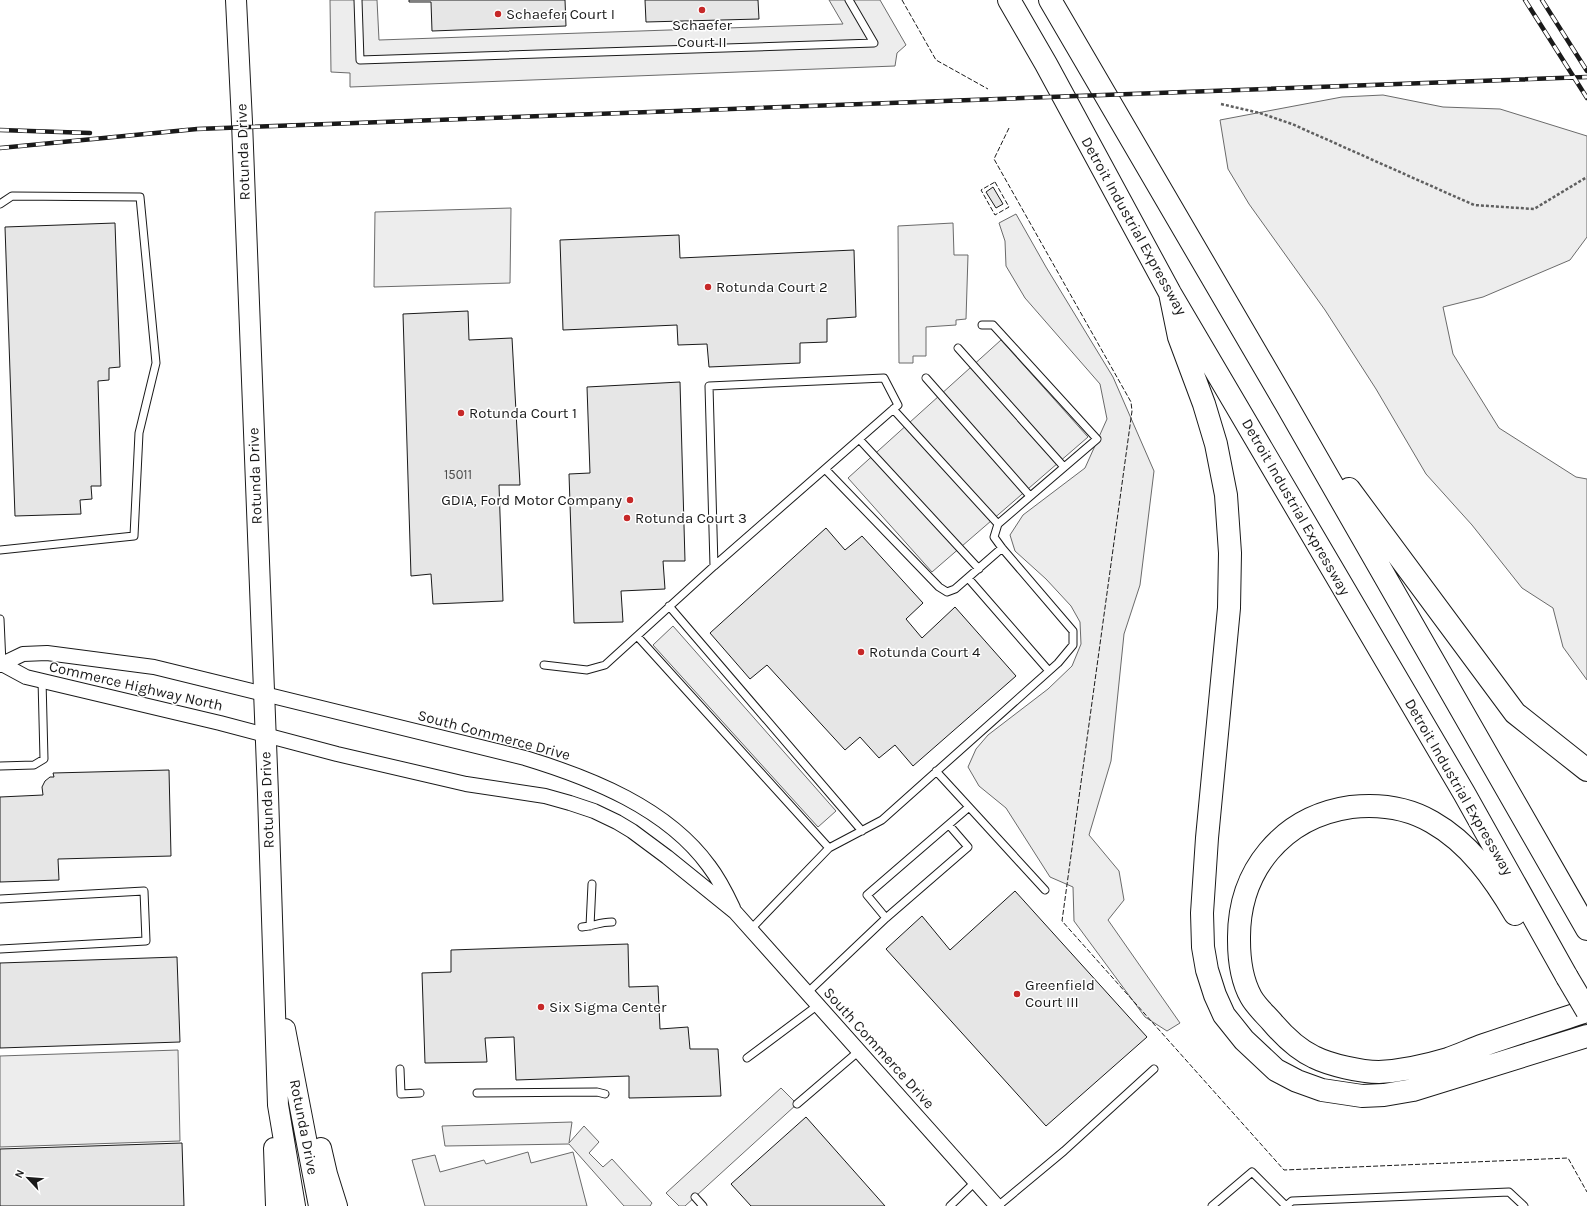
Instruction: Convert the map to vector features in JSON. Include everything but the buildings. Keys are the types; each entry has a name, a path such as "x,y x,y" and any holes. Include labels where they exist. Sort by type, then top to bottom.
{"highway":[{"name":"Detroit Industrial Expressway","path":"1009,0 1046,64 1170,293 1460,786 1587,1011"},
{"path":"1050,0 1286,404 1587,929"},
{"path":"1170,293 1179,337 1204,404 1216,444 1226,495 1230,553 1229,608 1208,830 1202,912 1203,947 1207,970 1215,996 1224,1015 1244,1040 1276,1070 1297,1081 1322,1090 1362,1096 1384,1095 1413,1090 1587,1036"},
{"path":"1286,404 1515,713 1587,770"},
{"path":"1563,970 1525,930 1502,892 1478,859 1453,836 1432,822 1401,809 1361,806 1339,809 1324,813 1303,822 1287,832 1256,867 1242,903 1238,925 1239,964 1251,997 1282,1034 1314,1057 1355,1070 1379,1072 1449,1058 1482,1045 1587,1011"}],"main road":[{"name":"Rotunda Drive","path":"236,0 242,122 278,1105 295,1206"},
{"name":"Rotunda Drive","path":"272,952 290,1056 319,1206"},
{"path":"272,952 266,1023 268,1099 276,1158 276,1206"},
{"path":"290,1056 308,1092 327,1174 337,1206"}],"street":[{"name":"Commerce Highway North","path":"1,665 23,654 47,653 154,667 263,694"},
{"name":"Commerce Highway North","path":"1,665 26,677 264,735"},
{"name":"South Commerce Drive","path":"263,694 525,758 599,783 646,810 665,823 691,845 712,871 723,888 735,912"},
{"name":"South Commerce Drive","path":"264,735 337,754 466,784 544,796 570,802 594,811 632,831 735,912 997,1206"}],"lane":[{"path":"358,0 360,60 874,43 849,0"},
{"path":"0,204 12,196 140,197 156,363 139,433 134,536 0,550"},
{"path":"751,929 829,848 882,820 1049,671 1067,654 1073,645 1073,631 994,537 998,524 1097,439 993,325 982,325"},
{"path":"958,348 1064,467"},
{"path":"544,665 587,670 605,665 714,566 898,405 884,378 709,386 714,566"},
{"path":"926,378 1030,496"},
{"path":"893,409 998,524"},
{"path":"859,439 979,569"},
{"path":"825,469 939,587 947,592 955,589 1002,548"},
{"path":"968,578 1049,671"},
{"path":"669,606 862,831"},
{"path":"0,619 1,665"},
{"path":"637,636 829,848"},
{"path":"0,766 34,765 44,759 42,680"},
{"path":"936,771 1045,890"},
{"path":"886,918 867,895 969,807"},
{"path":"807,993 886,918 968,847 949,825"},
{"path":"590,926 592,884"},
{"path":"0,899 144,891 146,941 0,948"},
{"path":"582,927 600,922 612,922"},
{"path":"747,1058 818,1005"},
{"path":"797,1104 859,1051"},
{"path":"400,1069 401,1094 420,1094"},
{"path":"997,1206 1064,1151 1154,1069"},
{"path":"478,1093 596,1092 605,1094"},
{"path":"1212,1206 1252,1172 1286,1206 1292,1201 1509,1192 1524,1206"},
{"path":"950,1206 975,1182"},
{"path":"695,1197 703,1206"}],"path":[{"path":"1221,104 1260,112 1292,124 1474,205 1534,209 1587,177"}],"shaded area":[{"path":"330,0 377,0 379,40 843,24 829,0 880,0 906,45 897,53 895,66 350,87 350,73 331,72"},
{"path":"1383,95 1443,107 1500,109 1587,136 1587,237 1570,260 1483,297 1443,307 1453,354 1499,428 1576,477 1587,479 1587,680 1563,647 1553,608 1522,588 1472,525 1426,474 1376,389 1325,310 1249,204 1228,169 1220,120 1342,97"},
{"path":"511,208 510,283 374,287 375,212"},
{"path":"1016,214 1046,267 1113,377 1154,471 1140,585 1124,634 1111,761 1089,835 1119,871 1124,900 1108,920 1180,1023 1167,1031 1145,1017 1074,921 1073,887 1050,877 1006,808 979,786 968,767 976,749 988,735 1048,689 1072,666 1081,644 1080,622 1071,606 1046,579 1015,551 1010,535 1023,515 1085,468 1107,419 1100,384 1025,298 1006,266 1005,241 999,223"},
{"path":"953,223 954,255 968,255 966,319 956,320 956,325 926,327 926,356 913,356 913,363 899,363 898,226"},
{"path":"1001,340 1088,437 932,572 848,478"},
{"path":"673,626 836,811 818,827 653,645"},
{"path":"178,1050 180,1141 0,1147 0,1056"},
{"path":"781,1088 797,1104 685,1206 679,1206 666,1193"},
{"path":"572,1122 569,1143 584,1126 599,1142 589,1153 603,1167 612,1159 652,1203 650,1206 624,1206 569,1144 445,1146 442,1126"},
{"path":"528,1152 531,1163 573,1152 587,1206 425,1206 412,1160 435,1155 440,1172 484,1160 486,1164"}],"railway":[{"path":"1525,0 1587,98"},
{"path":"1542,0 1587,71"},
{"path":"0,148 197,129 1587,77"},
{"path":"0,130 90,133"}],"fence":[{"path":"902,0 936,60 988,89"},
{"path":"1009,128 994,159 1131,402 1132,411 1062,921 1284,1170 1568,1158 1587,1192"},
{"path":"995,182 1009,207 995,215 981,190 995,182"}],"place":[{"name":"Schaefer Court II","path":"702,10"},
{"name":"Schaefer Court I","path":"498,14"},
{"name":"Rotunda Court 2","path":"708,287"},
{"name":"Rotunda Court 1","path":"461,413"},
{"name":"GDIA, Ford Motor Company","path":"630,500"},
{"name":"Rotunda Court 3","path":"627,518"},
{"name":"Rotunda Court 4","path":"861,652"},
{"name":"Greenfield Court III","path":"1017,994"},
{"name":"Six Sigma Center","path":"541,1007"}]}
